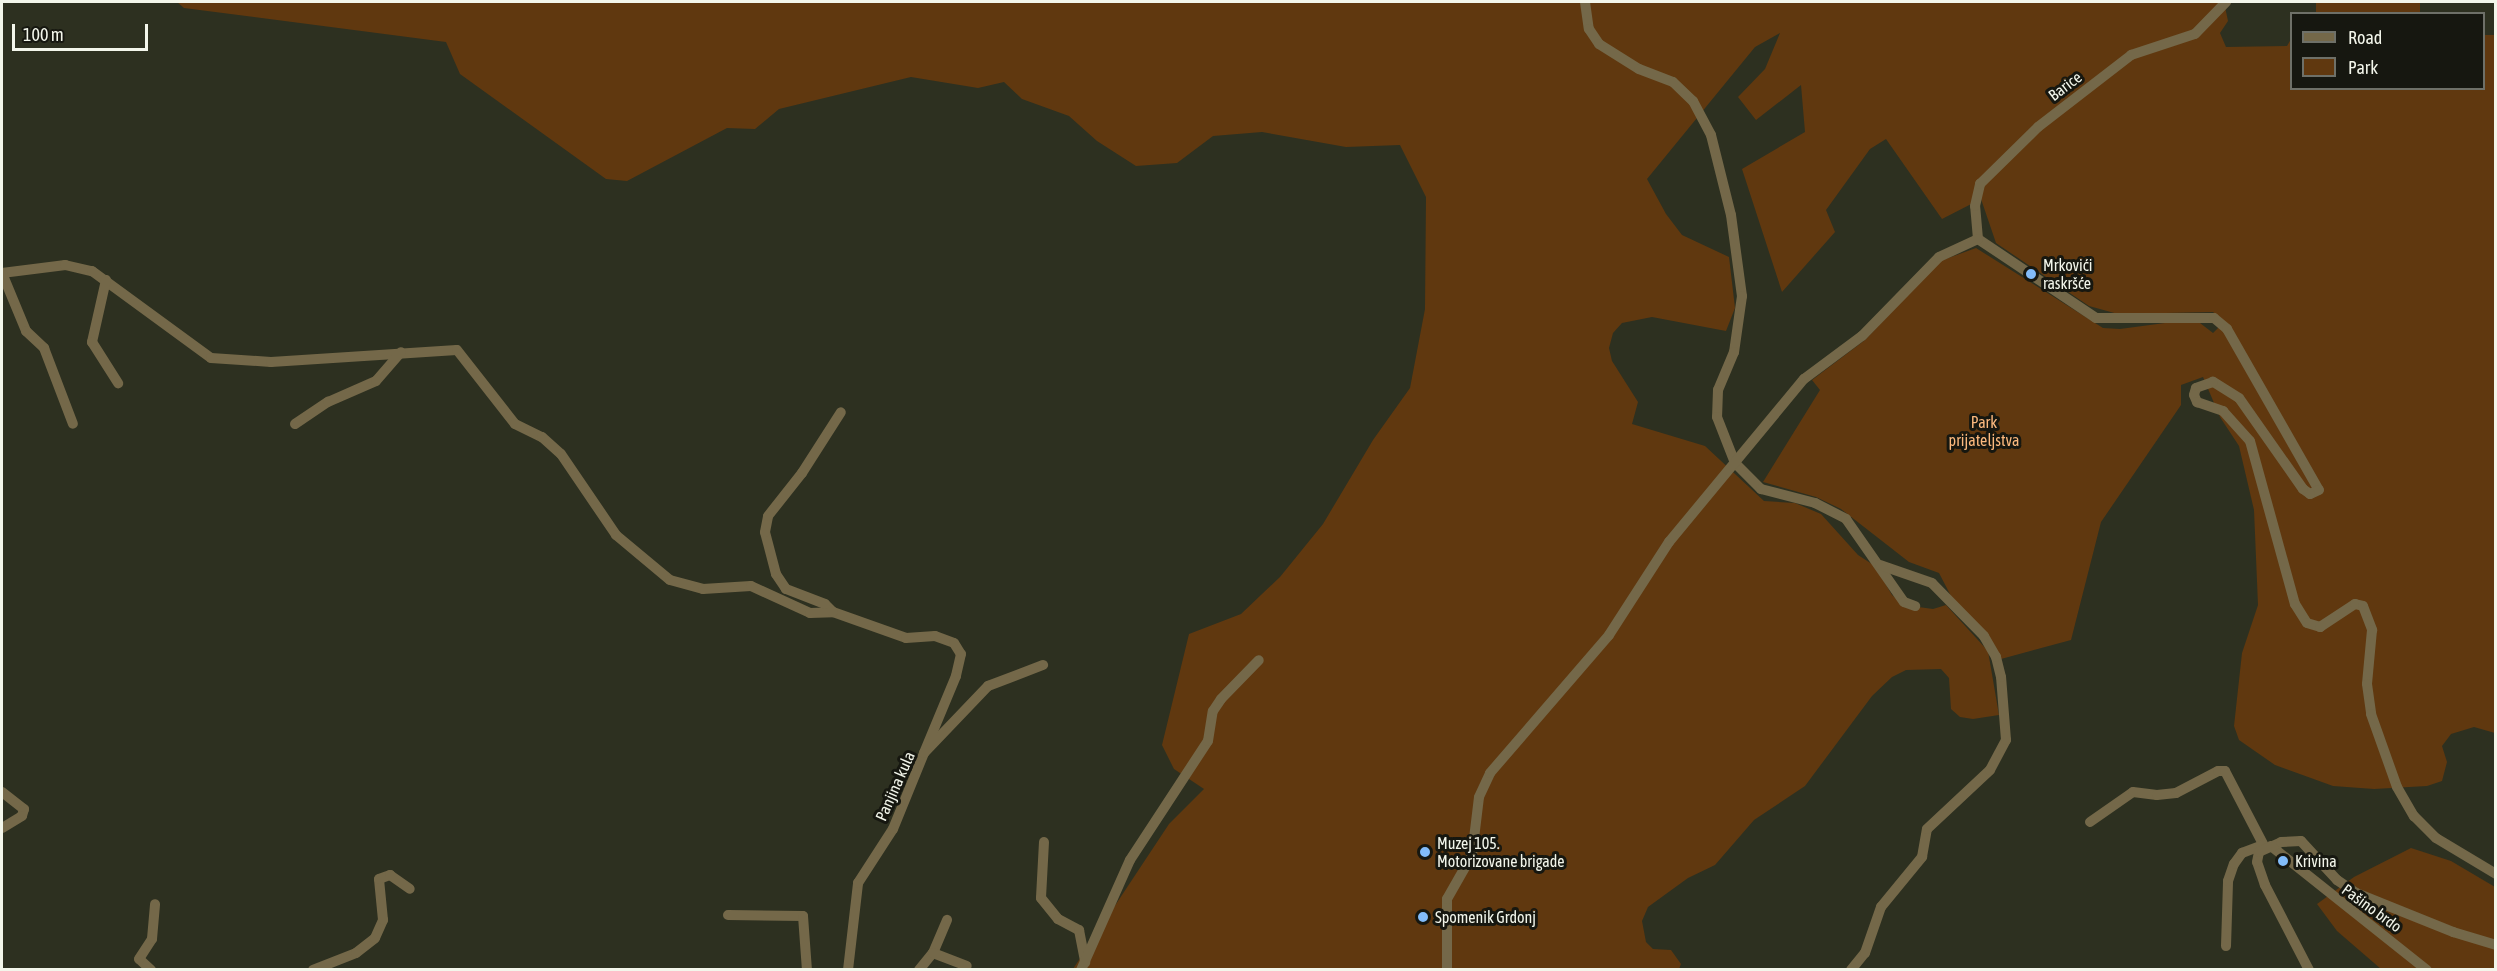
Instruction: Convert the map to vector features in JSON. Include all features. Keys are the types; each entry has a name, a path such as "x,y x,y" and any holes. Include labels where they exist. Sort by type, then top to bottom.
{"street":[{"path":"1585,2 1589,29 1599,44 1639,69 1673,82 1693,101 1711,135 1731,215 1742,296 1734,352 1718,390 1718,417 1735,463 1761,489 1815,503 1846,519 1904,602 1915,606"},
{"name":"Barice","path":"1978,239 1975,206 1980,184 2038,127 2131,55 2195,34 2226,2"},
{"path":"1447,969 1447,899 1472,855 1483,785 1609,635 1669,542 1804,379 1862,336 1939,257 1978,239 2096,318 2214,318 2227,329 2319,490 2310,494 2303,489 2239,398 2213,382 2196,388 2194,395 2198,402 2223,411 2250,441 2295,604 2307,623 2320,627 2355,604 2363,606 2372,630 2367,684 2371,714 2397,787 2414,816 2436,838 2496,874"},
{"path":"73,424 44,348 26,331 2,273 65,265 92,271 192,348 210,358 271,362 401,352 460,352 514,423 542,437 561,454 616,535 670,580 703,589 751,586 802,610 833,612 906,638 945,638 961,654 951,692 924,753"},
{"path":"106,280 92,342 118,383"},
{"path":"295,424 328,402 376,381 401,352"},
{"path":"833,612 825,604 786,589 776,574 765,532 768,516 802,473 841,412"},
{"path":"1851,969 1865,953 1881,907 1922,857 1927,829 1990,770 2006,740 2001,677 1996,657 1984,636 1932,583 1880,565"},
{"path":"1083,967 1130,860 1208,741 1213,711 1221,699 1259,660"},
{"name":"Panjina kula","path":"848,969 858,884 893,829 924,753 988,686 1043,665"},
{"path":"2090,822 2133,792 2157,795 2176,793 2218,771 2225,771 2231,775 2245,815 2266,846"},
{"path":"2,792 24,809 22,816 2,828"},
{"path":"2226,946 2228,881 2234,864 2242,853 2266,846 2301,841 2337,880 2356,893 2453,932 2496,945"},
{"path":"1044,842 1041,898 1049,911 1079,930 1083,967"},
{"path":"2266,846 2259,852 2257,862 2265,885 2309,969"},
{"name":"Pašino brdo","path":"2266,846 2427,969"},
{"path":"313,969 356,953 375,938 383,920 379,879 390,875 410,889"},
{"path":"152,969 139,959 152,939 155,904"},
{"path":"728,915 803,916 807,969"},
{"path":"919,969 933,953 947,920"},
{"path":"933,953 968,966"}],"green space":[{"name":"Park prijateljstva","path":"177,2 2224,2 2228,21 2220,33 2226,47 2287,46 2290,41 2290,90 2485,90 2485,35 2495,35 2495,733 2474,727 2451,734 2442,746 2447,762 2442,781 2427,786 2374,789 2333,786 2275,765 2239,740 2234,726 2242,653 2258,605 2254,510 2239,446 2220,417 2203,377 2181,385 2181,405 2101,522 2071,640 2001,659 1952,598 1939,573 1909,562 1841,509 1816,497 1763,482 1820,390 1812,380 1865,340 1940,261 1976,248 2103,328 2120,329 2180,321 2200,323 2213,333 2224,322 2213,312 2118,314 2089,306 1996,243 1981,199 1942,219 1886,139 1870,149 1826,210 1835,232 1782,292 1742,169 1805,132 1801,85 1756,120 1738,97 1765,69 1780,33 1755,47 1647,179 1666,214 1682,235 1729,257 1735,308 1726,331 1652,317 1622,323 1613,333 1609,348 1612,361 1638,402 1632,424 1705,446 1764,501 1795,503 1821,514 1858,555 1875,566 1892,595 1904,605 1933,609 1946,605 1988,651 1999,715 1973,719 1960,717 1951,709 1949,678 1941,669 1906,670 1892,677 1872,696 1805,786 1754,820 1715,865 1688,878 1648,907 1642,921 1646,942 1653,949 1671,950 1681,964 1679,969 1073,969 1169,824 1204,789 1174,769 1162,745 1189,634 1241,614 1280,577 1323,524 1373,440 1410,388 1425,309 1426,197 1400,145 1346,147 1262,132 1213,136 1177,163 1136,166 1097,141 1069,116 1022,99 1004,82 978,88 911,77 779,109 755,129 727,128 627,181 606,179 460,74 446,42 184,8"},
{"path":"2316,2 2420,2 2420,12 2316,12"},
{"path":"2411,848 2451,861 2495,887 2495,969 2381,969 2337,931 2317,904 2354,877"}],"place":[{"name":"Mrkovići raskršće","path":"2031,274"},
{"name":"Muzej 105. Motorizovane brigade","path":"1425,852"},
{"name":"Krivina","path":"2283,861"},
{"name":"Spomenik Grdonj","path":"1423,917"}]}
